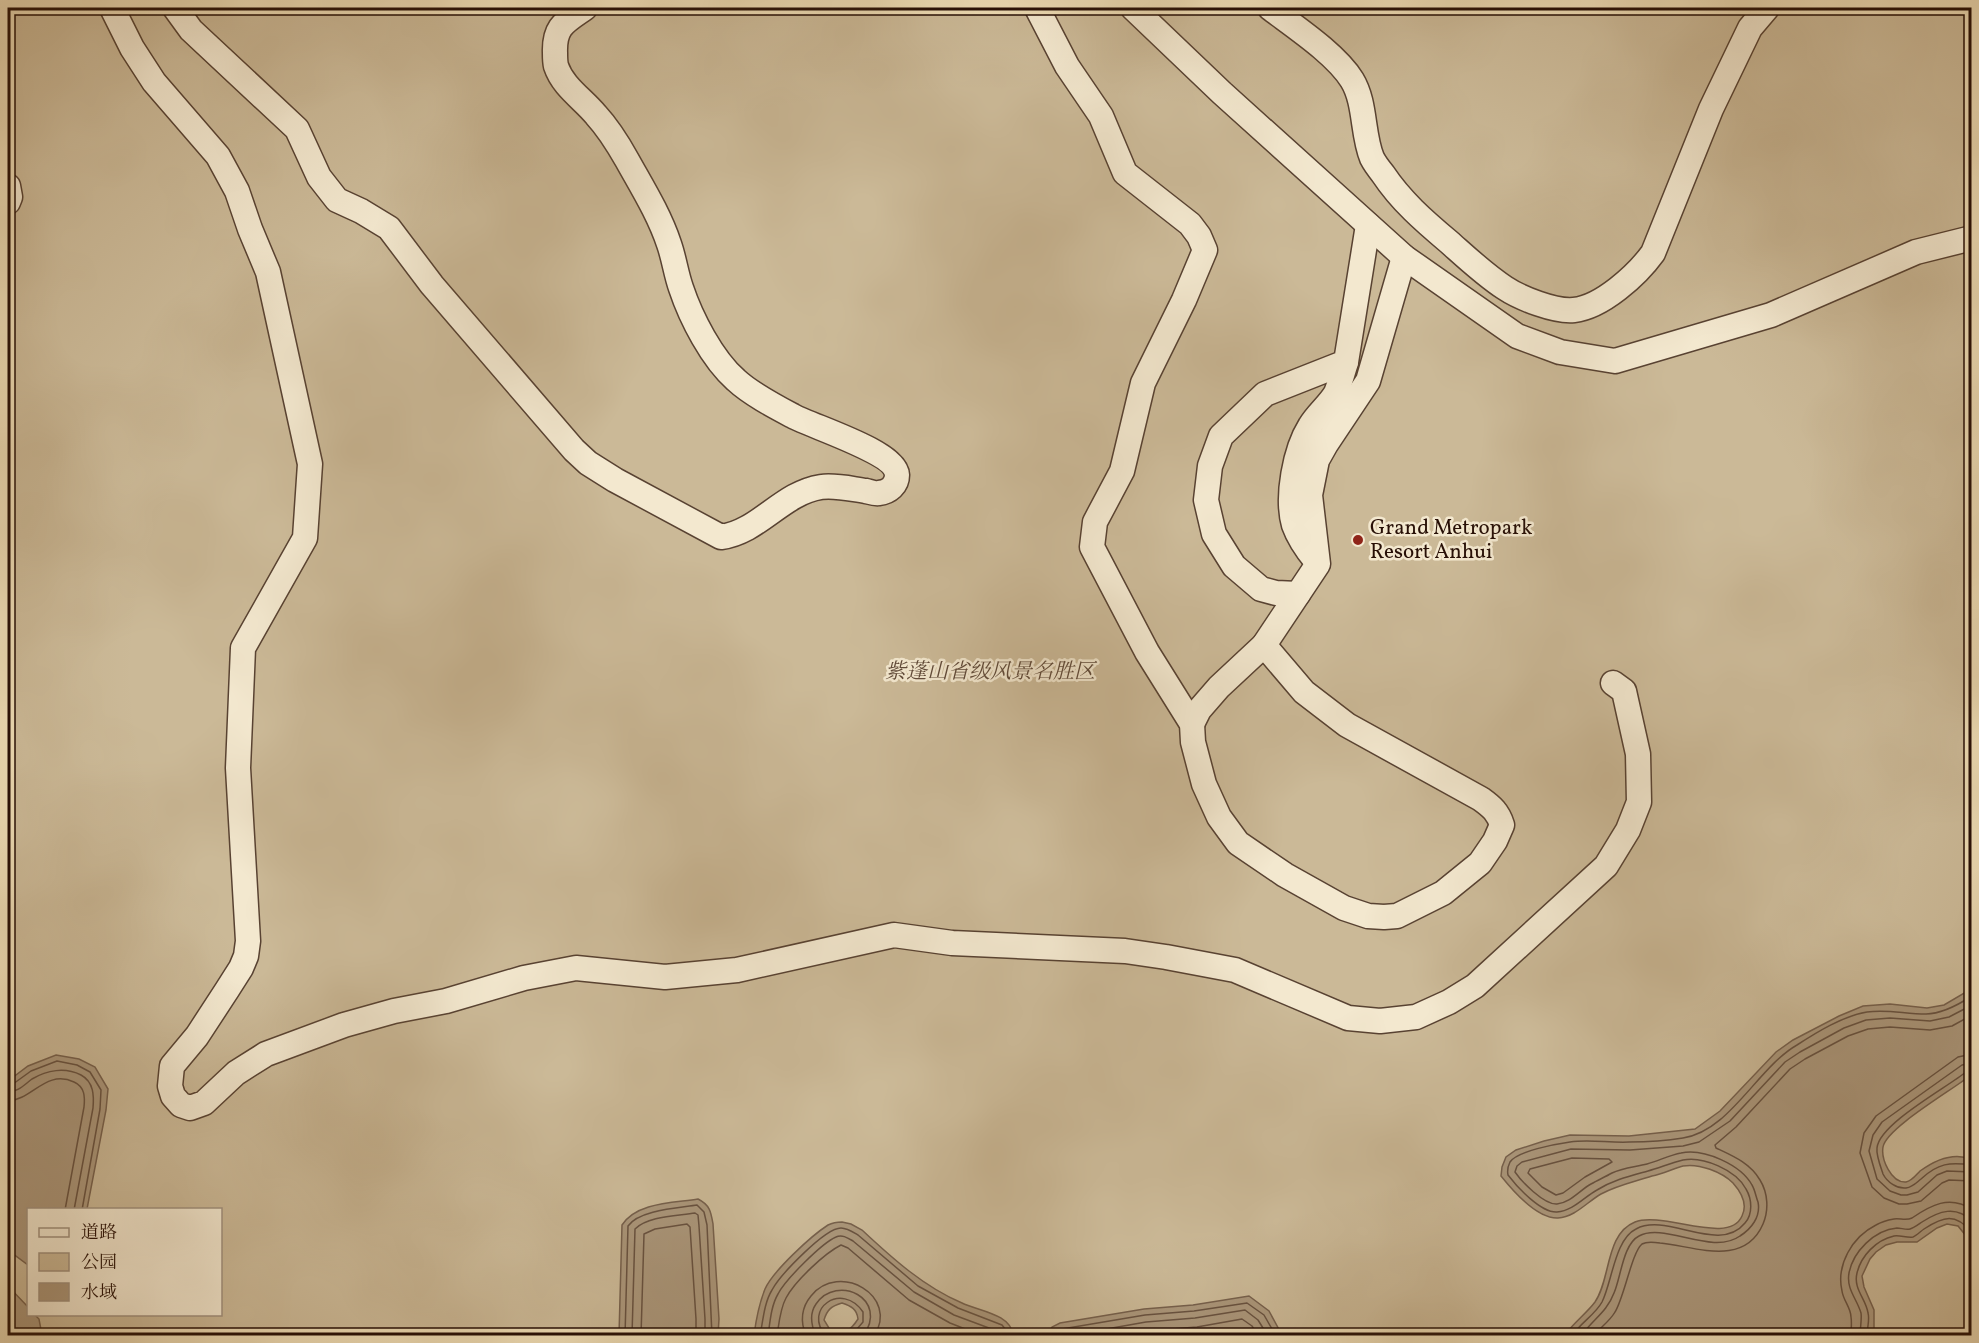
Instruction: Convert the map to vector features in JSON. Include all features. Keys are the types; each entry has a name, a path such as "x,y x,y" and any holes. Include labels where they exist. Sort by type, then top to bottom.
{"street":[{"path":"112,8 132,48 154,82 218,156 237,191 268,273 310,464 305,538 243,648 238,768 249,941 246,956 198,1036 172,1066 170,1086 173,1096 181,1105 190,1108 198,1106 236,1072 266,1054 344,1025 394,1011 446,1001 524,978 576,968 665,977 737,970 894,935 952,943 1125,951 1166,957 1235,970 1348,1018 1380,1022 1416,1017 1449,1002 1476,986 1606,866 1628,830 1639,802 1638,754 1624,691 1613,683"},
{"path":"175,8 191,30 297,129 320,177 337,200 389,228 432,285 573,450 588,463 721,537 734,535 744,530 784,502 819,488 831,487 879,493 891,489 897,475 887,459 794,417 737,381 725,370 703,337 681,288 670,244 651,201 617,142 596,114 564,83 555,65 554,37 564,23 585,8"},
{"path":"1037,8 1067,66 1101,116 1125,173 1190,224 1205,250 1184,300 1143,383 1122,471 1095,522 1092,547 1147,652 1192,724 1193,742 1204,784 1219,817 1234,837 1262,860 1344,908 1368,916 1396,916 1443,893 1480,863 1495,841 1502,825 1497,812 1492,807 1347,725 1304,692 1264,645"},
{"path":"1132,8 1222,93 1404,257 1517,336 1560,352 1615,361 1771,315 1916,252 1971,238"},
{"path":"1270,8 1342,66 1358,92 1372,159 1408,207 1506,289 1534,301 1573,311 1603,298 1642,268 1653,253 1711,109 1750,28 1767,8"},
{"path":"8,186 10,197 8,201"},
{"path":"1318,564 1307,550 1295,526 1292,514 1293,480 1301,445 1310,426 1335,393 1346,362 1368,225"},
{"path":"1192,724 1199,710 1219,687 1264,645 1318,564 1310,495 1317,460 1368,381 1404,257"},
{"path":"1298,594 1276,593 1261,589 1234,566 1214,534 1206,500 1210,466 1221,436 1266,394 1346,362"}],"green space":[{"name":"紫蓬山省级风景名胜区","path":"8,8 1971,8 1971,1335 8,1335"}],"water":[{"path":"1971,989 1971,1075 1896,1130 1887,1139 1883,1152 1885,1164 1892,1175 1906,1182 1926,1167 1944,1158 1958,1156 1971,1159 1971,1242 1958,1226 1947,1224 1917,1242 1897,1242 1886,1245 1876,1252 1862,1276 1874,1310 1874,1335 1565,1335 1595,1302 1604,1281 1613,1247 1625,1228 1635,1222 1647,1220 1724,1228 1735,1224 1742,1216 1743,1198 1733,1183 1723,1175 1710,1169 1689,1165 1607,1191 1570,1215 1550,1217 1526,1203 1501,1176 1506,1157 1516,1150 1570,1135 1629,1136 1695,1129 1720,1111 1776,1052 1793,1040 1839,1016 1863,1006 1890,1004 1927,1008 1944,1005"},
{"path":"56,1055 79,1059 95,1067 108,1089 87,1208 27,1208 27,1264 8,1250 8,1081 28,1066"},
{"path":"698,1199 705,1204 712,1216 719,1319 718,1335 619,1335 622,1225 629,1217 646,1208"},
{"path":"840,1222 851,1224 862,1230 897,1261 935,1289 1007,1322 1013,1335 754,1335 758,1312 769,1282 803,1245 830,1224","holes":["842,1303 855,1310 858,1319 847,1331 832,1333 824,1320 830,1309"]},
{"path":"8,1286 27,1306 27,1316 36,1316 39,1319 42,1335 8,1335"},
{"path":"1249,1296 1269,1311 1282,1335 1046,1335 1052,1327 1060,1323 1144,1309 1193,1305"}],"place":[{"name":"Grand Metropark Resort Anhui","path":"1358,540"}]}
